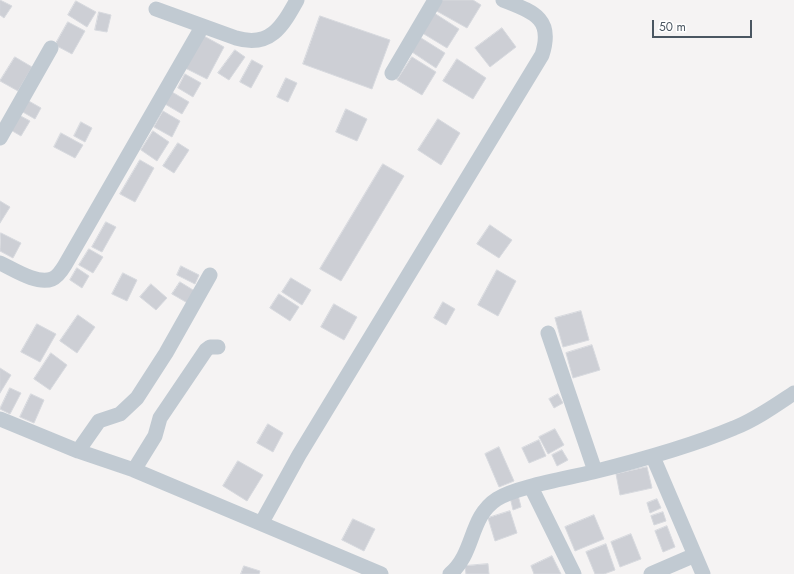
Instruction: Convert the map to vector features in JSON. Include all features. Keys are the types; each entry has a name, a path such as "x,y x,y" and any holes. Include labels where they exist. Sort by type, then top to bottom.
{"street":[{"path":"156,9 202,27 248,41 259,41 278,29 297,0"},
{"path":"392,73 435,0"},
{"path":"262,522 299,455 542,56 547,42 546,30 541,20 532,11 503,0"},
{"path":"0,263 43,280 52,279 59,274 202,27"},
{"path":"0,138 51,48"},
{"path":"78,451 99,421 120,414 137,398 166,353 210,275"},
{"path":"548,333 595,471"},
{"path":"134,470 155,436 160,418 206,350 210,347 218,347"},
{"path":"450,574 464,560 475,528 490,504 508,494 653,457 735,428 794,393"},
{"path":"0,419 78,451 134,470 262,522 381,574"},
{"path":"653,457 703,574"},
{"path":"531,487 574,574"},
{"path":"651,574 695,555"}],"building":[{"path":"0,0 12,6 4,18 0,15"},
{"path":"438,0 473,0 481,5 467,28 433,9"},
{"path":"76,1 96,12 87,27 68,15"},
{"path":"431,11 459,29 447,48 419,31"},
{"path":"99,12 111,15 107,32 95,30"},
{"path":"320,16 390,40 372,89 303,64"},
{"path":"68,22 85,31 72,54 55,45"},
{"path":"502,28 516,47 490,67 475,48"},
{"path":"202,35 224,47 207,79 185,68"},
{"path":"418,36 445,53 436,68 409,50"},
{"path":"235,50 245,57 229,80 218,73"},
{"path":"15,57 32,67 18,91 0,81"},
{"path":"412,57 436,72 422,95 397,80"},
{"path":"457,59 486,78 473,99 443,81"},
{"path":"252,60 263,66 251,88 240,82"},
{"path":"185,74 201,83 193,97 178,88"},
{"path":"286,78 297,83 288,102 277,97"},
{"path":"172,92 189,102 182,114 165,104"},
{"path":"27,100 41,108 35,119 21,111"},
{"path":"346,109 367,119 357,141 336,132"},
{"path":"163,111 180,121 172,137 154,127"},
{"path":"17,114 30,121 21,136 9,129"},
{"path":"438,119 460,133 441,165 418,150"},
{"path":"81,122 92,128 85,142 74,136"},
{"path":"153,131 169,142 157,161 141,150"},
{"path":"61,133 83,145 75,158 54,147"},
{"path":"178,143 189,150 174,173 163,166"},
{"path":"140,160 154,168 135,202 120,194"},
{"path":"383,164 404,176 341,281 320,269"},
{"path":"0,201 10,207 0,223"},
{"path":"106,222 116,227 102,252 92,247"},
{"path":"490,225 512,240 499,258 477,244"},
{"path":"1,233 21,243 13,258 0,251"},
{"path":"89,249 103,257 93,273 79,265"},
{"path":"181,266 199,275 195,284 177,275"},
{"path":"77,268 89,276 82,288 70,280"},
{"path":"497,270 516,281 498,316 478,305"},
{"path":"123,273 137,280 127,301 112,294"},
{"path":"291,278 311,290 302,305 282,292"},
{"path":"180,282 198,293 191,305 172,294"},
{"path":"151,284 167,298 156,310 140,297"},
{"path":"279,294 299,307 290,321 270,308"},
{"path":"443,302 455,309 446,325 434,318"},
{"path":"334,304 357,317 344,340 321,327"},
{"path":"581,311 589,340 563,347 555,318"},
{"path":"78,315 95,327 77,353 60,341"},
{"path":"37,324 56,334 40,362 21,352"},
{"path":"592,345 600,370 573,378 566,353"},
{"path":"51,353 67,365 50,390 34,379"},
{"path":"0,368 11,375 0,393"},
{"path":"10,388 21,393 10,414 0,409"},
{"path":"31,394 44,400 34,423 20,417"},
{"path":"558,394 563,403 554,408 549,399"},
{"path":"268,424 283,433 273,452 257,443"},
{"path":"555,429 564,445 548,454 539,437"},
{"path":"539,440 546,456 529,463 522,448"},
{"path":"499,447 514,481 499,487 485,454"},
{"path":"562,450 568,460 557,466 552,455"},
{"path":"238,461 263,475 247,501 223,486"},
{"path":"647,467 652,488 620,495 616,474"},
{"path":"518,495 521,507 513,510 510,497"},
{"path":"657,499 661,508 650,513 647,503"},
{"path":"510,511 517,533 495,541 488,518"},
{"path":"663,512 666,521 654,525 651,516"},
{"path":"594,515 604,539 575,551 565,527"},
{"path":"353,519 375,529 364,551 342,540"},
{"path":"667,526 675,547 663,552 655,531"},
{"path":"631,534 641,559 620,567 611,542"},
{"path":"606,544 615,570 604,574 595,574 586,552"},
{"path":"552,556 561,574 534,574 531,566"},
{"path":"488,564 489,574 466,574 465,566"},
{"path":"244,566 260,571 259,574 241,574"}]}
